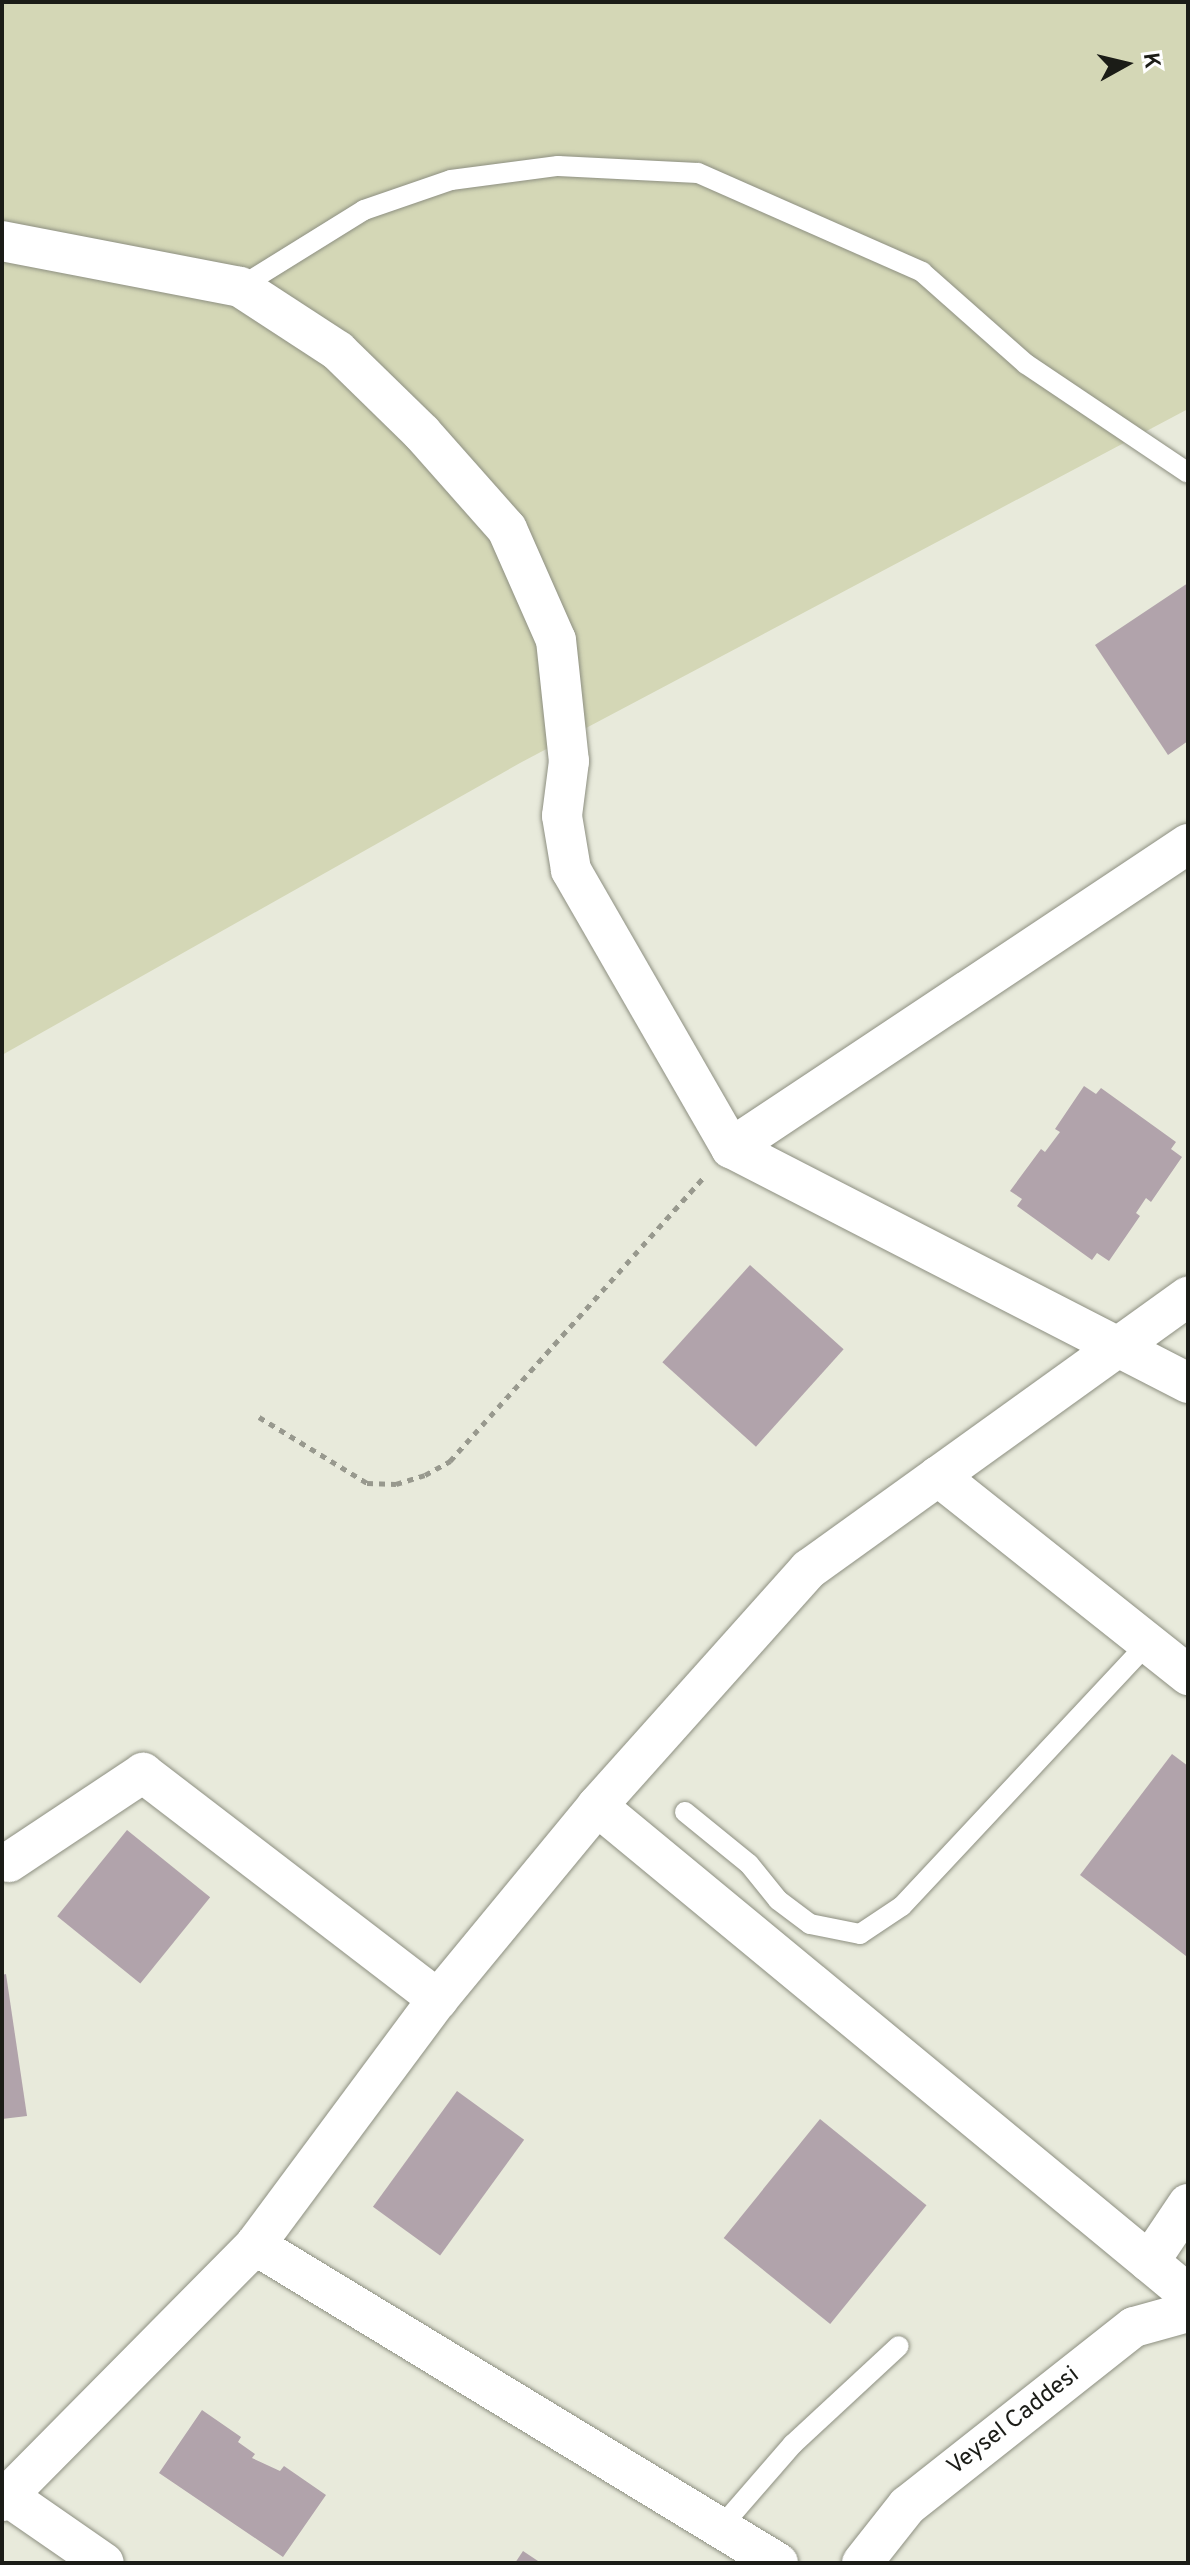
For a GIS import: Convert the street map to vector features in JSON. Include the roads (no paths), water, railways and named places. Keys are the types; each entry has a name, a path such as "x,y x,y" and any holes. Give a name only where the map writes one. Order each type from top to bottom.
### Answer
{"street":[{"path":"2,241 240,287 338,351 422,433 507,529 556,640 569,761 562,816 571,870 731,1148 1188,1383"},
{"path":"731,1148 1188,844"},
{"path":"104,2563 6,2499 255,2245 438,1999 597,1806 809,1569 1188,1297"},
{"path":"938,1476 1188,1675"},
{"path":"9,1862 143,1773 438,1999"},
{"path":"597,1806 1188,2294"},
{"path":"1149,2262 1188,2204"},
{"path":"255,2245 778,2563"},
{"name":"Veysel Caddesi","path":"862,2563 907,2506 1134,2327 1188,2312"}],"lane":[{"path":"240,287 364,210 451,180 558,166 698,173 922,272 1026,364 1188,473"},
{"path":"685,1812 749,1864 778,1900 810,1924 860,1934 902,1906 1148,1643"},
{"path":"720,2528 793,2444 899,2346"}]}
